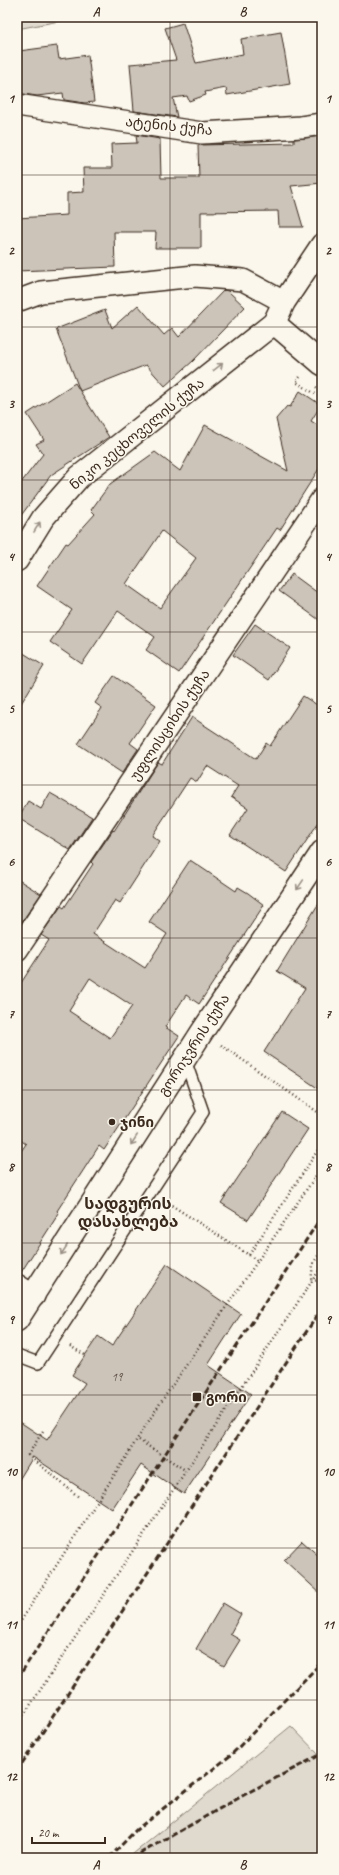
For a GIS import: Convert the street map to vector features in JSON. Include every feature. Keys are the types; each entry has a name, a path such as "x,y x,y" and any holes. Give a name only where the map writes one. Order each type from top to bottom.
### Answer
{"main road":[{"name":"ნიკო კეცხოველის ქუჩა","path":"17,560 43,518 80,477 274,323 284,302 322,245"},
{"path":"274,323 318,362"},
{"name":"გორიჯვრის ქუჩა","path":"17,1320 25,1291 185,1060 202,1032 322,852"}],"street":[{"name":"ატენის ქუჩა","path":"17,105 202,133 302,127 322,124"},
{"path":"17,301 41,292 195,276 244,280 284,302"},
{"name":"უფლისციხის ქუჩა","path":"17,950 322,499"}],"lane":[{"path":"17,1355 38,1363 203,1112 185,1060"}],"path":[{"path":"302,378 299,376 296,382 322,398"},
{"path":"202,1032 322,1115"},
{"path":"249,1255 322,1144"},
{"path":"17,1626 139,1440 159,1406 322,1167"},
{"path":"151,1192 258,1261"},
{"path":"311,1282 313,1264 322,1249"},
{"path":"17,1725 185,1470 322,1266"},
{"path":"311,1282 322,1279"},
{"path":"43,1431 28,1455 80,1498"},
{"path":"139,1440 185,1470"}],"shaded area":[{"path":"17,17 64,17 65,20 17,29"},
{"path":"291,1726 322,1758 322,1858 128,1858"}],"building":[{"path":"183,23 196,63 243,54 241,39 281,32 290,84 227,95 226,88 205,92 206,95 189,101 187,96 173,98 177,117 134,111 130,64 176,60 165,28"},
{"path":"57,46 59,59 88,55 94,102 85,103 64,100 63,93 37,96 17,93 17,70 21,70 19,51"},
{"path":"136,135 160,139 161,178 199,178 198,145 294,143 294,139 322,136 322,183 291,186 303,227 279,227 278,211 201,212 201,248 155,248 156,232 114,232 115,267 17,271 17,218 67,215 67,193 84,192 83,168 112,168 111,144 137,143"},
{"path":"224,290 228,291 245,307 193,361 165,386 146,365 80,391 56,329 105,310 112,328 138,305 164,335 172,328 179,337"},
{"path":"75,383 109,437 51,475 17,521 17,488 43,454 36,444 44,440 27,414"},
{"path":"300,391 321,405 311,421 322,428 322,464 280,530 277,528 179,673 146,650 155,637 118,611 82,664 50,642 72,610 37,586 66,543 68,544 95,514 91,510 110,484 155,452 180,471 205,425 288,471 276,419 287,406 290,407","holes":["162,531 196,558 160,608 126,584"]},
{"path":"292,574 322,596 322,622 279,591"},
{"path":"255,624 290,648 269,680 233,655"},
{"path":"17,649 44,666 17,710"},
{"path":"114,676 156,705 130,743 138,749 122,773 78,744 102,708 95,703"},
{"path":"303,696 322,708 322,817 286,872 230,835 248,808 231,797 238,786 207,766 197,782 190,778 152,836 160,841 120,903 115,900 93,934 145,968 167,934 149,922 190,860 236,891 238,887 264,905 199,1004 186,995 165,1027 179,1036 104,1150 99,1146 57,1211 59,1213 20,1274 17,1273 17,1157 26,1144 17,1138 17,989 49,940 41,935 61,906 64,908 93,864 91,862 113,830 114,831 158,762 162,764 192,717 256,759 266,743 270,746","holes":["90,978 132,1006 110,1038 69,1011"]},
{"path":"50,793 92,817 70,850 18,818 28,801 41,809"},
{"path":"17,879 41,894 21,923 17,921"},
{"path":"322,898 322,1091 264,1052 305,988 277,971"},
{"path":"282,1112 308,1129 248,1220 221,1203"},
{"path":"167,1264 241,1314 208,1365 251,1394 184,1494 141,1465 112,1509 33,1457 17,1483 17,1420 47,1440 85,1383 72,1375 98,1336 112,1346"},
{"path":"302,1541 322,1559 322,1595 284,1560"},
{"path":"223,1603 241,1614 230,1634 240,1640 224,1666 196,1649"}],"railway":[{"path":"17,1679 322,1216"},
{"path":"17,1771 322,1308"},
{"path":"109,1858 136,1830 231,1755 322,1662"},
{"path":"132,1858 251,1791 322,1754"}],"place":[{"name":"ჯინი","path":"112,1122"},
{"name":"გორი","path":"197,1397"}],"district":[{"name":"სადგურის დასახლება","path":"128,1213"}]}
